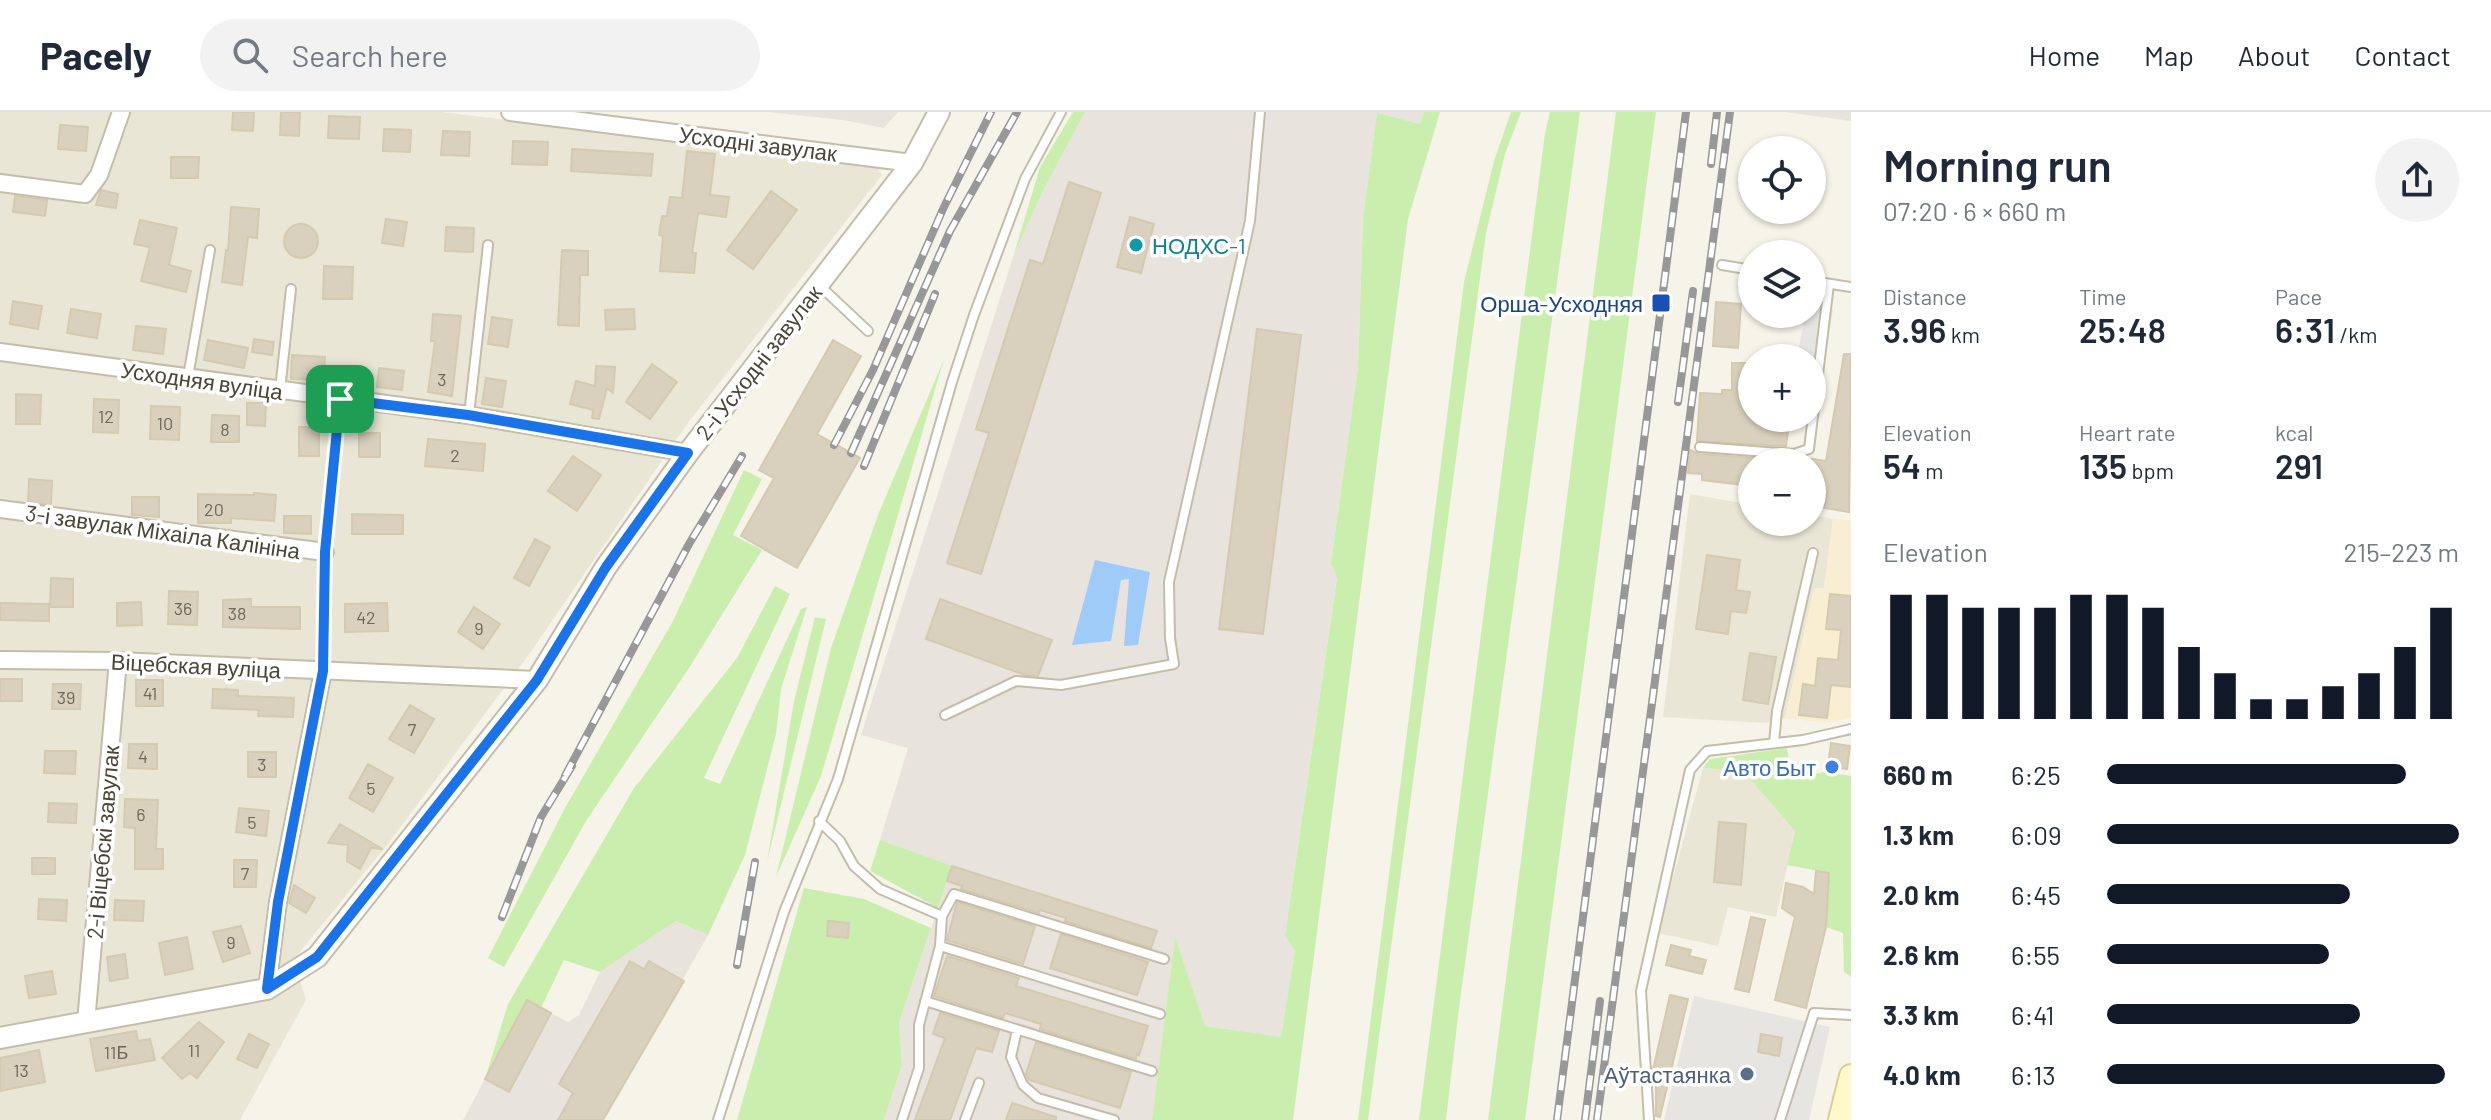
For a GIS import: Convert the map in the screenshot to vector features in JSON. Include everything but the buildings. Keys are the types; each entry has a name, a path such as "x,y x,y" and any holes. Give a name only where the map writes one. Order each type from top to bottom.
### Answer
{"main road":[{"path":"1844,1119 1851,1076"}],"street":[{"path":"0,183 85,194 99,175 121,112"},
{"name":"Усходні завулак","path":"510,112 912,163"},
{"name":"2-і Усходні завулак","path":"267,989 317,957 537,680 606,567 688,453 912,163 939,112"},
{"name":"Усходняя вуліца","path":"0,352 468,415 688,453"},
{"name":"3-і завулак Міхаіла Калініна","path":"0,509 325,552"},
{"name":"Віцебская вуліца","path":"0,660 118,661 537,680"},
{"name":"2-і Віцебскі завулак","path":"86,1022 118,661"},
{"path":"0,1038 267,989 278,902 323,671"}],"lane":[{"path":"718,1120 784,912 838,779 974,315 1025,179 1061,112"},
{"path":"945,715 1016,681 1061,685 1174,664 1170,638 1169,582 1250,221 1260,112"},
{"path":"468,415 488,245"},
{"path":"188,378 210,250"},
{"path":"1722,265 1738,268"},
{"path":"1826,283 1851,287"},
{"path":"1700,447 1794,454 1809,449 1829,284"},
{"path":"819,285 868,331"},
{"path":"279,391 291,289"},
{"path":"323,671 325,552 340,399"},
{"path":"1774,743 1777,711 1813,553"},
{"path":"1649,1120 1641,991 1690,770 1707,751 1803,740 1851,729"},
{"path":"819,821 840,841 854,866 880,889 942,916"},
{"path":"902,1120 919,1068 919,1025 940,946 942,916 954,894 1164,959"},
{"path":"940,946 1160,1014"},
{"path":"925,1001 1152,1071"},
{"path":"1780,1120 1814,1013 1851,1015"},
{"path":"1017,1030 1011,1057 1023,1085 1038,1098 1114,1120"},
{"path":"965,1120 979,1083"}],"shaded area":[{"path":"0,112 441,112 875,164 882,175 687,424 530,653 388,844 294,959 306,1000 240,1120 0,1120"},
{"path":"768,112 898,112 884,128"},
{"path":"1085,112 1424,112 1420,124 1377,114 1363,218 1358,367 1331,562 1337,577 1285,934 1295,951 1281,1038 1205,1026 1175,939 1152,1120 884,1120 902,1065 899,1023 952,867 880,840 908,748 861,735 1014,254"},
{"path":"1785,112 1851,112 1851,121"},
{"path":"1826,308 1833,309 1826,351 1826,344 1800,344 1802,328 1826,328"},
{"path":"1690,494 1738,503 1738,536 1826,536 1826,518 1833,519 1824,588 1814,589 1785,718 1765,723 1663,717"},
{"path":"1833,519 1851,520 1851,718 1828,723 1785,718 1814,589 1824,588"},
{"path":"1703,768 1743,771 1795,831 1776,917 1728,907 1718,946 1658,933"},
{"path":"676,921 708,935 603,1120 463,1120 527,1000 568,1022 579,1015 600,972"},
{"name":"Аўтастаянка","path":"1694,996 1830,1027 1809,1120 1664,1120"}],"green space":[{"path":"1073,112 1085,112 1014,254 1040,167"},
{"path":"1424,112 1440,112 1408,219 1293,1120 1152,1120 1175,937 1205,1026 1281,1037 1295,951 1285,935 1337,578 1331,563 1358,367 1363,218 1377,113 1420,124"},
{"path":"1511,112 1521,112 1505,154 1486,233 1368,1120 1358,1120 1464,282 1494,161"},
{"path":"1550,112 1580,112 1446,1120 1419,1120 1545,133"},
{"path":"1616,112 1656,112 1525,1120 1488,1120"},
{"path":"944,359 821,776 776,877 831,648 878,515"},
{"path":"744,470 762,479 733,535 762,550 689,668 586,821 504,967 488,958 565,808 673,621"},
{"path":"775,586 790,594 704,778 720,784 801,609 807,607 781,689 776,734 745,855 708,935 676,921 600,972 564,960 541,1008 526,1001 485,1079 508,1004 634,788 737,658"},
{"path":"815,617 826,619 767,862 794,701"},
{"path":"1787,748 1792,779 1824,772 1851,776 1851,977 1844,972 1843,933 1826,927 1829,873 1787,865 1795,831 1743,771 1703,768 1710,759"},
{"path":"880,840 952,866 938,908 870,871"},
{"path":"804,888 864,899 931,928 899,1023 902,1065 884,1120 737,1120"}],"water":[{"path":"1095,560 1150,572 1138,645 1124,646 1129,579 1121,580 1111,641 1072,645"}],"railway":[{"path":"834,445 873,370 943,209 991,112"},
{"path":"851,453 950,231 1017,112"},
{"path":"1557,1120 1686,112"},
{"path":"1711,164 1717,112"},
{"path":"1597,1120 1730,112"},
{"path":"1678,402 1693,291"},
{"path":"864,466 935,294"},
{"path":"565,776 689,544 742,456"},
{"path":"502,917 541,817 572,766"},
{"path":"737,965 755,862"},
{"path":"1585,1120 1600,1001"}],"place":[{"name":"НОДХС-1","path":"1136,245"},
{"name":"Орша-Усходняя","path":"1661,303"},
{"name":"Авто Быт","path":"1832,767"},
{"name":"Аўтастаянка","path":"1747,1074"}],"route":[{"path":"340,399 468,415 688,453 606,567 537,680 317,957 267,989 278,902 323,671 325,552 340,399"}]}
